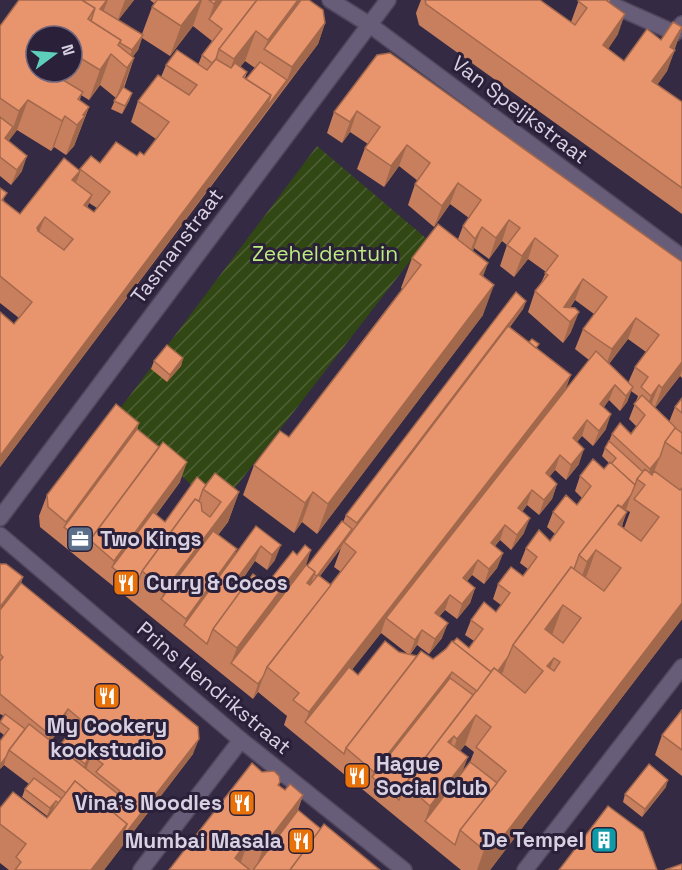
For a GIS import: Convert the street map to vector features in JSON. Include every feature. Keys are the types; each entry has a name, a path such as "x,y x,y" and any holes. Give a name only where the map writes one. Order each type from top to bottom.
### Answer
{"street":[{"name":"Van Speijkstraat","path":"330,0 370,25 682,256"},
{"name":"Tasmanstraat","path":"0,518 388,0"},
{"path":"601,0 675,33 682,24"},
{"name":"Prins Hendrikstraat","path":"0,535 241,740 404,870"},
{"path":"525,870 682,667"},
{"path":"141,870 241,740"}],"green space":[{"name":"Zeeheldentuin","path":"317,146 427,239 218,510 116,414"}],"building":[{"path":"19,0 82,0 95,8 88,19 121,40 118,45 134,58 127,68 111,54 100,70 84,60 84,24 24,24 24,84 70,84 83,92 78,99 89,107 77,125 65,116 62,121 28,100 19,111 0,98 0,26"},
{"path":"82,0 107,0 100,9 143,35 132,50 120,43 121,40 91,21 95,8"},
{"path":"157,0 201,0 181,26 152,7"},
{"path":"222,0 257,0 219,49 212,63 202,55 222,29 209,19"},
{"path":"257,0 298,0 268,40 256,31 234,59 219,49"},
{"path":"301,0 309,0 323,10 325,23 292,67 264,49"},
{"path":"425,0 540,0 575,25 587,8 579,0 608,0 625,14 603,45 624,61 647,29 661,40 673,22 682,27 670,47 675,50 652,81 682,102 682,188 426,4"},
{"path":"177,50 207,70 216,59 231,68 235,63 247,72 243,77 271,95 0,456 0,312 14,324 32,302 0,276 0,188 7,193 2,200 20,214 64,158 80,171 72,180 92,195 84,205 94,212 110,192 80,169 91,156 100,163 116,142 137,156 140,152 144,155 169,122 138,101 158,75 189,95 197,85 166,65","holes":["45,217 73,239 64,250 37,228"]},
{"path":"390,53 682,262 682,362 662,388 659,385 651,396 641,387 648,377 635,367 659,335 636,318 612,349 583,329 607,297 583,279 564,307 575,308 579,312 570,322 535,291 548,275 545,273 558,256 535,238 522,256 507,245 520,228 509,220 496,238 482,227 475,239 463,226 481,200 458,183 442,206 415,184 430,163 407,145 391,166 365,148 380,127 357,111 350,122 334,112 377,55"},
{"path":"260,62 287,80 266,108 271,95 246,79"},
{"path":"123,87 132,93 125,106 114,101"},
{"path":"0,117 13,127 5,138 27,156 17,170 0,157"},
{"path":"438,224 488,263 480,274 494,285 328,504 313,492 305,503 254,465 280,431 289,437 421,265 412,258"},
{"path":"516,292 526,301 357,523 346,515"},
{"path":"508,326 571,375 309,712 293,700 299,693 267,667 356,552 344,542"},
{"path":"532,339 539,344 536,348 529,342"},
{"path":"167,345 183,358 170,375 154,361"},
{"path":"596,351 633,387 626,396 615,385 600,404 611,414 599,431 587,420 573,438 584,449 571,465 560,455 546,473 557,484 544,500 532,490 518,508 530,518 517,535 505,525 491,543 503,553 489,569 478,560 463,578 475,588 462,604 450,595 435,613 448,623 435,639 422,630 415,640 386,618"},
{"path":"642,395 676,428 665,442 660,457 650,469 612,434 620,423 631,434 645,415 634,404"},
{"path":"682,398 682,413 675,407"},
{"path":"116,404 139,423 66,522 48,507 47,495"},
{"path":"675,428 682,433 682,454 665,442"},
{"path":"137,429 159,447 90,540 88,546 64,527"},
{"path":"609,441 643,472 635,485 611,464 616,458 605,448"},
{"path":"163,442 187,462 114,561 90,540"},
{"path":"593,459 604,469 610,462 635,485 631,495 622,507 618,505 579,555 574,569 571,567 513,645 498,671 494,668 491,672 453,642 457,638 469,648 483,629 471,620 484,602 496,612 510,593 498,584 511,567 523,576 537,557 526,548 539,530 550,541 564,522 553,512 566,495 577,505 591,486 580,476"},
{"path":"645,469 652,475 654,471 680,490 682,488 682,603 493,850 484,850 460,830 506,771 476,747 491,727 476,715 457,739 454,736 448,742 468,757 430,806 405,784 494,668 525,693 543,671 513,645 571,567 604,591 621,568 596,550 587,562 579,555 618,505 627,512 618,524 641,541 659,517 634,499 645,485 637,479","holes":["563,605 581,618 563,643 545,629","554,658 560,662 554,671 547,666"]},
{"path":"215,473 239,492 165,590 142,571 195,499 201,503 202,511 210,517 221,502 203,489"},
{"path":"197,477 206,485 199,501 195,499 142,571 136,586 112,567 153,512 165,522"},
{"path":"342,521 352,529 317,576 307,566"},
{"path":"256,526 281,545 272,555 261,546 236,580 244,587 213,629 207,644 184,625"},
{"path":"213,531 237,549 186,619 161,599"},
{"path":"305,545 311,550 237,648 213,629 253,574 266,585 293,551 297,555"},
{"path":"0,564 6,564 23,577 0,607"},
{"path":"306,565 315,572 307,583 310,585 318,575 331,585 267,667 258,684 231,663"},
{"path":"21,583 198,727 199,739 121,839 127,824 75,781 66,793 9,750 29,724 118,794 120,791 96,772 103,764 91,755 85,764 61,744 80,719 68,709 50,735 0,694 0,661 3,657 0,654 0,610"},
{"path":"385,641 399,652 417,656 346,748 344,754 305,722 349,667 358,675"},
{"path":"452,641 491,672 477,691 452,672 374,772 346,748 421,651 433,659"},
{"path":"450,678 473,695 405,784 399,800 372,777"},
{"path":"682,710 682,750 662,735"},
{"path":"5,714 25,729 0,765 0,741 9,729 0,722"},
{"path":"470,762 497,783 460,830 455,845 425,821"},
{"path":"252,763 262,772 274,771 279,776 278,785 285,790 290,784 303,795 264,846 250,837 235,858 250,870 169,870"},
{"path":"649,764 668,780 645,809 625,794"},
{"path":"34,778 62,799 59,803 56,801 50,808 25,789"},
{"path":"75,781 127,824 91,870 15,870 21,862 16,857 26,844 0,824 0,808 13,792 47,818"},
{"path":"608,806 643,832 657,870 559,870"},
{"path":"298,810 321,829 290,870 253,870"},
{"path":"324,824 380,870 290,870"},
{"path":"682,864 682,870 665,870"}],"place":[{"name":"Two Kings","path":"80,539"},
{"name":"Curry & Cocos","path":"126,583"},
{"name":"My Cookery kookstudio","path":"107,696"},
{"name":"Hague Social Club","path":"357,776"},
{"name":"Vina’s Noodles","path":"242,803"},
{"name":"De Tempel","path":"604,840"},
{"name":"Mumbai Masala","path":"301,841"}]}
